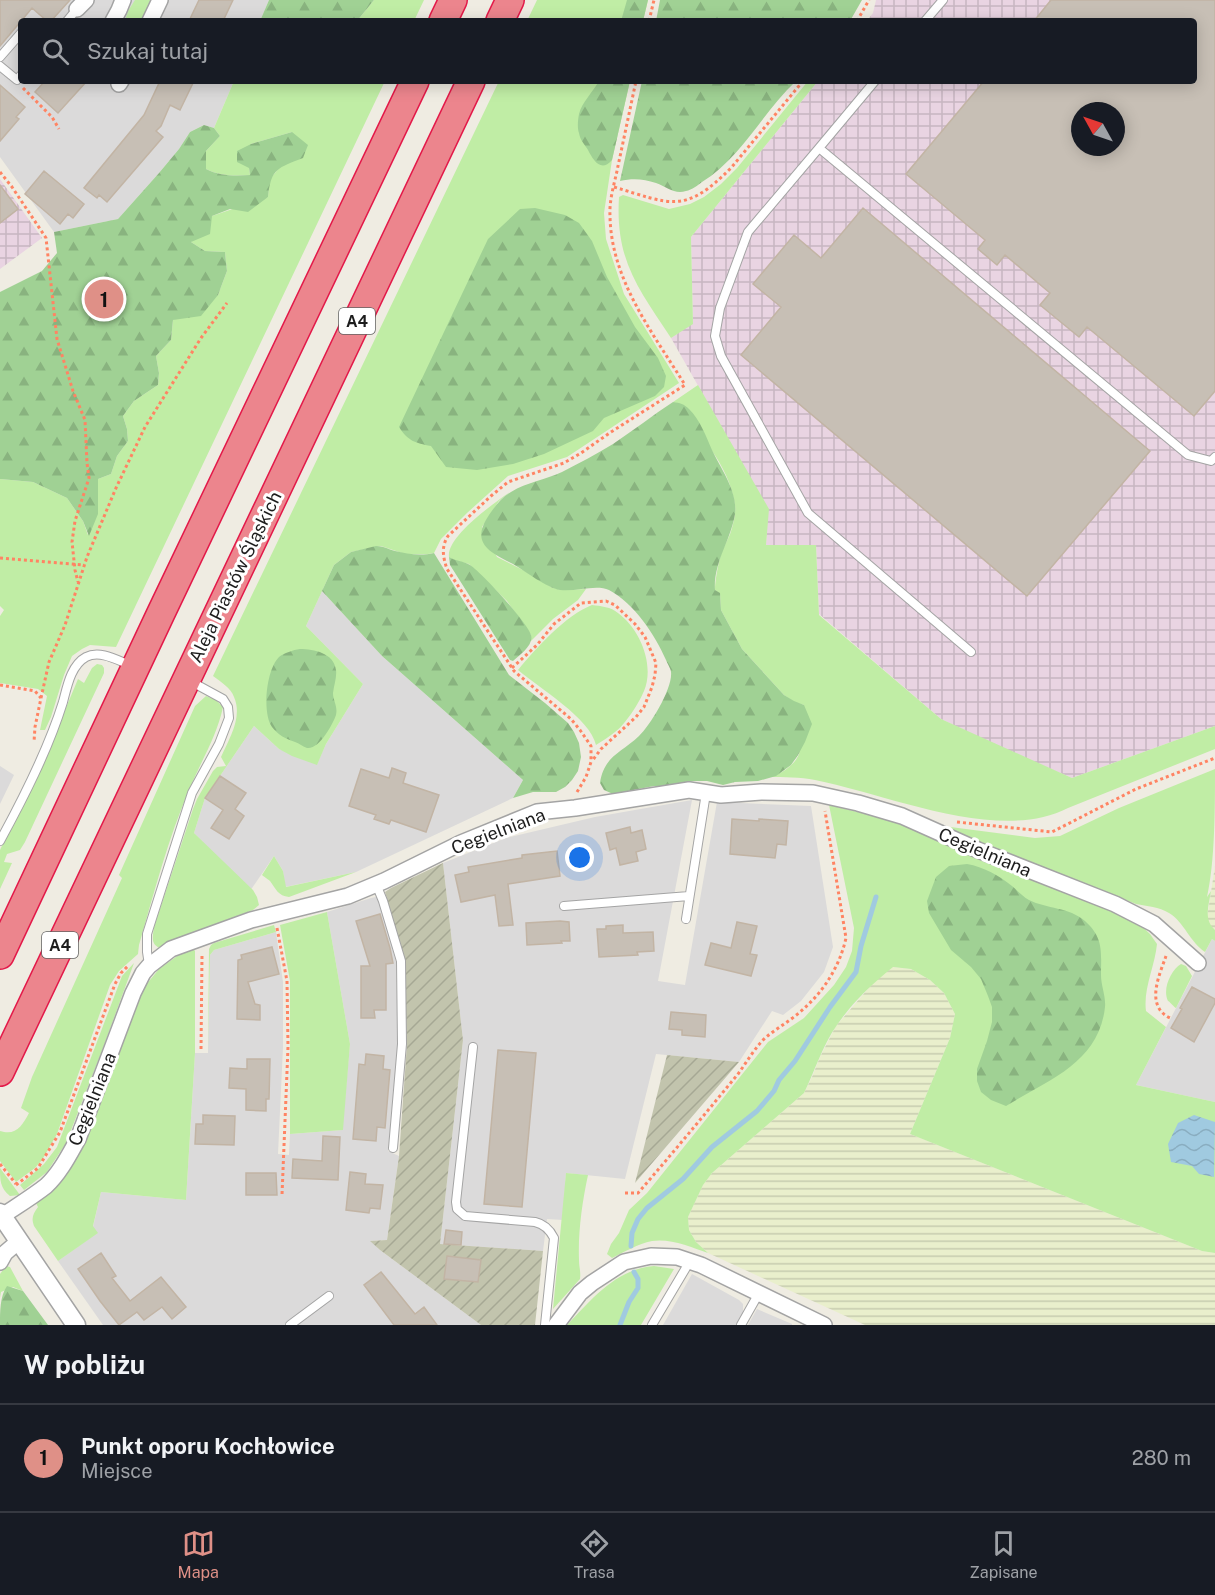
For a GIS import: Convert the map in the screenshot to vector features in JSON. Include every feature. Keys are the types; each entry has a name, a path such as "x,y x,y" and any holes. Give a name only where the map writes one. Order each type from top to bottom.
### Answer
{"highway":[{"path":"444,18 453,0"},
{"path":"501,18 510,0"},
{"path":"0,955 414,84"},
{"name":"Aleja Piastów Śląskich","path":"0,1072 470,84"}],"street":[{"path":"115,18 123,0"},
{"path":"151,18 160,0"},
{"name":"Cegielniana","path":"1,1214 46,1185 58,1172 78,1139 148,959 251,920 348,896 461,843 537,812 689,789 721,795 761,792 823,795 902,816 978,850 1115,904 1154,924 1198,963"},
{"path":"1,1214 76,1325"},
{"path":"0,1262 5,1253 19,1241"},
{"path":"556,1325 580,1293 592,1282 624,1262 651,1256 677,1257 690,1261 824,1325"}],"lane":[{"path":"928,18 943,0"},
{"path":"70,18 82,4"},
{"path":"0,57 18,36"},
{"path":"0,66 18,77"},
{"path":"872,84 748,231 720,308 715,336 721,356 808,513 971,652"},
{"path":"819,148 1188,455 1211,461 1215,458"},
{"path":"0,841 57,721 70,677 79,663 87,657 110,656 136,668"},
{"path":"148,959 147,934 192,793 219,744 229,718 228,707 223,699 186,679"},
{"path":"686,919 706,793"},
{"path":"376,884 401,961 402,1044 393,1148"},
{"path":"564,906 689,896"},
{"path":"473,1047 457,1209 465,1216 535,1222 552,1233 554,1238 545,1325"},
{"path":"652,1325 690,1261"},
{"path":"741,1325 759,1293"},
{"path":"290,1325 329,1296"}],"path":[{"path":"651,18 654,0"},
{"path":"859,18 869,0"},
{"path":"24,84 52,117 59,129"},
{"path":"566,808 586,777 591,762 591,746 571,719 512,668 447,569 444,543 508,482 555,466 581,453 685,385 626,287 614,250 611,232 610,213 614,187 635,84"},
{"path":"614,187 664,202 679,203 694,198 708,189 731,168 801,84"},
{"path":"0,172 46,238 57,339 73,391 85,420 89,478 75,521 72,542 78,584"},
{"path":"36,768 35,727 49,662 65,625 84,565 116,488 146,427 201,338 227,303"},
{"path":"0,558 84,565"},
{"path":"512,668 537,645 554,624 581,603 606,601 615,605 635,624 645,637 656,663 656,675 644,706 636,717 601,749 591,762"},
{"path":"0,685 36,691 41,698"},
{"path":"948,821 1052,832 1136,789 1215,759"},
{"path":"625,1193 638,1193 740,1071 761,1042 812,1000 835,970 843,953 846,938 823,795"},
{"path":"275,914 287,981 288,1047 282,1195"},
{"path":"1168,936 1167,954 1156,986 1155,997 1160,1010 1170,1018"},
{"path":"201,1049 202,937"},
{"path":"16,1185 38,1168 60,1132 121,973 129,964 148,959"},
{"path":"0,1164 27,1199"}],"shaded area":[{"path":"0,0 269,0 261,18 18,18 18,84 233,84 214,128 204,125 190,132 179,149 118,219 54,232 0,157"},
{"path":"876,0 1215,0 1215,726 1072,778 941,719 819,614 816,545 766,545 768,509 671,338 693,323 691,237 816,84 1197,84 1197,18 869,18"},
{"path":"0,179 42,238 0,269"},
{"path":"322,591 382,656 523,780 513,798 356,872 285,887 283,871 274,856 250,891 194,833 205,798 254,726 279,749 317,764 326,744 363,684 306,626"},
{"path":"0,766 14,775 0,804"},
{"path":"692,800 658,981 685,985 717,802 811,806 833,947 824,972 801,1001 783,1015 772,1011 739,1062 656,1054 625,1179 566,1173 563,1220 547,1219 543,1251 440,1244 463,1040 443,863 506,838 595,817"},
{"path":"443,863 463,1040 440,1244 543,1251 535,1325 481,1325 370,1241 387,1240 399,1156 407,1044 404,959 385,892"},
{"path":"1215,866 1215,930 1207,918"},
{"path":"376,897 379,900 396,962 398,1043 388,1151 399,1156 387,1240 371,1241 481,1325 103,1325 58,1261 97,1233 93,1227 101,1192 186,1200 195,1053 208,1053 210,955 214,950 276,932 283,982 283,1047 278,1154 289,1155 290,1134 342,1130 350,1044 327,912"},
{"path":"1212,939 1215,941 1215,1102 1136,1085"},
{"path":"892,967 911,969 930,980 944,993 955,1014 950,1038 910,1134 1202,1251 1215,1253 1215,1325 865,1325 708,1253 696,1242 689,1230 688,1217 703,1185 712,1173 804,1093 836,1026 874,982"},
{"path":"667,1055 739,1062 635,1183"},
{"path":"692,1274 743,1304 743,1313 736,1325 663,1325"},
{"path":"757,1309 792,1324 792,1325 748,1325"}],"green space":[{"path":"135,0 153,0 144,18 126,18"},
{"path":"269,0 374,0 359,18 261,18"},
{"path":"374,0 424,0 415,18 359,18"},
{"path":"537,0 648,0 644,18 528,18"},
{"path":"627,0 648,0 644,18 622,18"},
{"path":"660,0 862,0 852,18 657,18"},
{"path":"233,84 384,84 116,647 90,645 72,656 51,717 45,730 40,730 47,696 38,689 0,683 0,616 4,610 0,606 0,479 33,482 67,498 83,521 88,535 98,479 111,474 117,456 128,441 123,416 134,401 158,385 159,373 156,356 171,340 173,320 218,295 227,271 225,252 205,251 191,242 212,216 268,197 269,180 280,167 292,132 251,144 250,175 227,175 206,169 206,151 220,136 214,128"},
{"path":"498,84 629,84 612,160 604,213 606,239 624,294 679,383 567,457 508,476 441,539 434,553 405,554 381,546 351,552 334,565 306,626 363,684 326,744 317,765 279,749 254,726 205,798 194,833 253,890 259,905 253,910 179,938 166,947 160,948 153,942 154,927 193,809 213,771 217,767 226,766 221,757 236,720 237,712 233,694 213,676"},
{"path":"597,84 629,84 612,160 608,164 598,164 581,140 578,118 585,101"},
{"path":"641,84 793,84 729,160 695,187 678,192 647,181 634,179 620,181"},
{"path":"806,84 816,84 691,237 693,324 671,338 639,289 625,257 619,219 619,197 623,195 669,209 690,204 721,184 737,168"},
{"path":"204,125 214,128 220,136 206,151 206,169 222,174 250,175 249,168 237,162 237,151 251,144 292,132 308,145 303,158 277,170 271,180 268,197 248,212 230,209 212,216 210,234 191,242 205,251 225,252 227,271 218,295 201,316 173,320 171,340 156,356 159,373 158,385 134,401 123,416 128,441 117,456 111,474 98,479 98,514 89,536 83,521 67,498 33,482 0,479 0,292 42,271 57,253 54,232 118,219 179,149 190,132"},
{"path":"535,208 565,215 579,223 592,241 607,277 635,327 658,358 666,376 664,387 655,396 604,418 593,431 544,454 513,464 477,470 446,467 431,446 412,441 399,427 488,239 520,209"},
{"path":"698,385 769,509 766,545 816,545 819,615 941,719 1072,778 1215,726 1215,749 1040,818 1009,821 977,819 943,813 815,780 769,777 787,769 799,754 804,705 784,695 742,649 721,610 720,594 715,590 715,586 720,558 735,516 732,490 711,449 673,402"},
{"path":"673,402 685,406 696,418 734,497 733,524 719,561 715,580 715,590 720,593 721,610 742,649 784,695 804,705 812,724 798,755 791,765 776,776 758,781 723,785 694,781 613,794 604,790 600,783 605,767 614,756 644,731 660,706 671,679 671,671 661,650 643,620 627,603 609,590 592,588 560,590 549,586 490,551 482,540 481,533 489,515 508,494 562,472 594,455"},
{"path":"510,492 499,501 482,527 497,557 551,587 561,590 586,589 578,600 553,619 531,641 531,635 507,601 469,564 449,557 455,540 472,521"},
{"path":"376,546 409,554 434,553 509,675 568,723 579,743 581,757 578,771 565,787 556,792 533,792 513,798 523,780 382,656 322,591 334,565 351,552"},
{"path":"449,557 468,564 476,570 504,599 528,629 531,635 530,642 513,661 510,660 450,565"},
{"path":"592,605 612,609 633,628 643,648 648,670 644,691 631,713 619,729 596,745 592,735 574,714 518,670 542,642 562,624"},
{"path":"300,649 317,651 327,656 332,660 336,673 333,693 336,715 321,741 312,748 285,738 277,732 269,721 267,712 268,681 275,663 283,654"},
{"path":"97,664 102,665 104,673 25,842 20,850 7,854 4,862 12,863 0,889 0,850 78,679 84,683 92,668"},
{"path":"206,696 216,700 223,707 213,738 175,826 138,954 119,971 110,985 57,1134 42,1160 16,1182 0,1161 0,1131 10,1132 18,1129 29,1113 21,1108 32,1077 122,878 119,875 195,706"},
{"path":"1215,769 1213,851 1207,897 1211,891 1208,917 1215,930 1215,941 1212,939 1205,952 1195,943 1179,921 1165,911 1136,904 935,825 1035,838 1060,836 1119,808"},
{"path":"829,805 906,826 1134,919 1150,934 1157,944 1146,994 1146,1011 1166,1027 1136,1085 1215,1102 1215,1253 1202,1251 910,1134 950,1038 955,1014 944,993 930,980 911,969 893,967 863,994 837,1025 804,1093 712,1173 703,1185 688,1217 689,1230 696,1242 708,1253 659,1240 631,1248 612,1258 607,1254 629,1210 647,1193 768,1042 804,1018 834,985 846,967 852,951 854,928"},
{"path":"274,856 283,871 286,887 356,872 289,897 280,894 262,875"},
{"path":"967,864 996,875 1029,900 1079,916 1096,933 1101,952 1101,979 1105,1007 1101,1026 1093,1042 1069,1068 1006,1106 991,1100 981,1092 977,1081 977,1069 992,1022 992,1007 988,996 981,979 951,950 929,913 927,901 936,877 949,866"},
{"path":"327,912 350,1044 343,1130 290,1134 290,981 280,925"},
{"path":"274,925 276,932 214,950 210,955 208,1053 209,949 211,945"},
{"path":"192,947 195,951 195,1053 186,1200 101,1192 93,1226 98,1233 58,1261 34,1226 33,1216 38,1207 36,1203 65,1176 88,1136 126,1030 145,986 159,969"},
{"path":"134,963 66,1143 47,1172 24,1190 20,1185 44,1164 57,1147 122,976"},
{"path":"1181,964 1186,966 1192,976 1176,1008 1168,1001 1166,991 1171,975"},
{"path":"0,1168 20,1195 10,1196 4,1190"},
{"path":"566,1173 588,1175 580,1228 580,1279 553,1309"},
{"path":"6,1266 10,1267 23,1291 13,1287 1,1292 0,1298 0,1274"},
{"path":"654,1266 674,1269 641,1325 567,1325 595,1296 616,1279 640,1268"},
{"path":"7,1286 23,1291 48,1325 0,1325 0,1309"}],"water":[{"path":"1194,1115 1215,1122 1214,1177 1199,1174 1192,1166 1171,1162 1168,1144 1178,1123"}],"building":[{"path":"0,0 70,0 54,18 44,18 32,8 24,18 18,18 18,25 0,46"},
{"path":"199,0 233,0 224,18 190,18"},
{"path":"1051,0 1215,0 1215,391 1194,416 1087,327 1079,337 1040,305 1050,293 1005,255 997,265 978,249 985,240 906,174 981,84 1197,84 1197,18 1036,18"},
{"path":"42,84 84,84 58,113 35,92"},
{"path":"159,84 193,84 180,110 170,105 161,126 156,131 163,137 107,202 99,195 97,198 84,188 144,115"},
{"path":"0,85 25,107 16,117 19,119 0,141"},
{"path":"44,171 84,204 73,218 68,214 60,224 25,194"},
{"path":"0,185 18,209 0,223"},
{"path":"863,208 1150,451 1027,596 741,355 781,307 753,284 794,235 821,258"},
{"path":"392,768 406,773 403,783 439,795 426,832 391,820 389,824 374,819 376,815 349,806 361,769 389,778"},
{"path":"220,776 246,793 235,809 244,816 229,839 211,828 223,810 205,798"},
{"path":"732,819 788,821 786,845 777,844 775,858 730,854"},
{"path":"630,827 631,833 642,830 646,849 636,852 638,861 620,865 616,848 610,850 606,833"},
{"path":"557,851 560,876 508,884 513,925 499,926 495,895 461,902 455,875 469,872 468,867 522,858 522,855"},
{"path":"380,914 393,963 386,964 386,1010 374,1010 375,1018 361,1018 361,966 370,966 356,921"},
{"path":"569,922 570,941 527,945 526,923"},
{"path":"737,922 757,926 750,954 757,955 751,976 705,965 711,943 731,948"},
{"path":"623,925 623,933 653,932 654,951 637,952 638,955 599,957 597,929"},
{"path":"272,947 279,974 248,982 255,1004 260,1005 260,1020 237,1019 238,960 242,959 241,955"},
{"path":"1192,987 1215,999 1194,1042 1171,1028"},
{"path":"671,1012 706,1015 705,1037 682,1035 682,1030 669,1029"},
{"path":"498,1050 536,1053 522,1207 484,1204"},
{"path":"366,1054 384,1056 383,1069 390,1070 385,1128 377,1127 376,1141 353,1139 359,1064 365,1065"},
{"path":"247,1059 270,1059 269,1099 266,1099 266,1111 246,1110 246,1089 229,1088 230,1068 247,1069"},
{"path":"203,1115 235,1116 234,1145 195,1144 196,1124 203,1124"},
{"path":"323,1136 340,1137 338,1180 292,1178 293,1159 322,1161"},
{"path":"350,1172 366,1174 365,1184 383,1185 380,1209 370,1208 369,1213 346,1210"},
{"path":"246,1173 276,1173 277,1195 246,1195"},
{"path":"446,1230 462,1232 461,1245 444,1244"},
{"path":"101,1253 116,1276 112,1278 130,1301 161,1277 186,1307 172,1319 162,1307 144,1320 137,1312 119,1325 78,1269"},
{"path":"447,1256 481,1260 478,1282 444,1279"},
{"path":"381,1272 415,1314 424,1307 437,1325 394,1325 364,1285"}],"waterway":[{"path":"631,1246 632,1233 638,1219 647,1208 683,1179 712,1147 757,1111 774,1091 779,1080 795,1061 856,972 861,946 876,897"},
{"path":"620,1325 629,1302 638,1288 638,1279 634,1272"}],"place":[{"name":"Punkt oporu Kochłowice","path":"104,299"}]}
